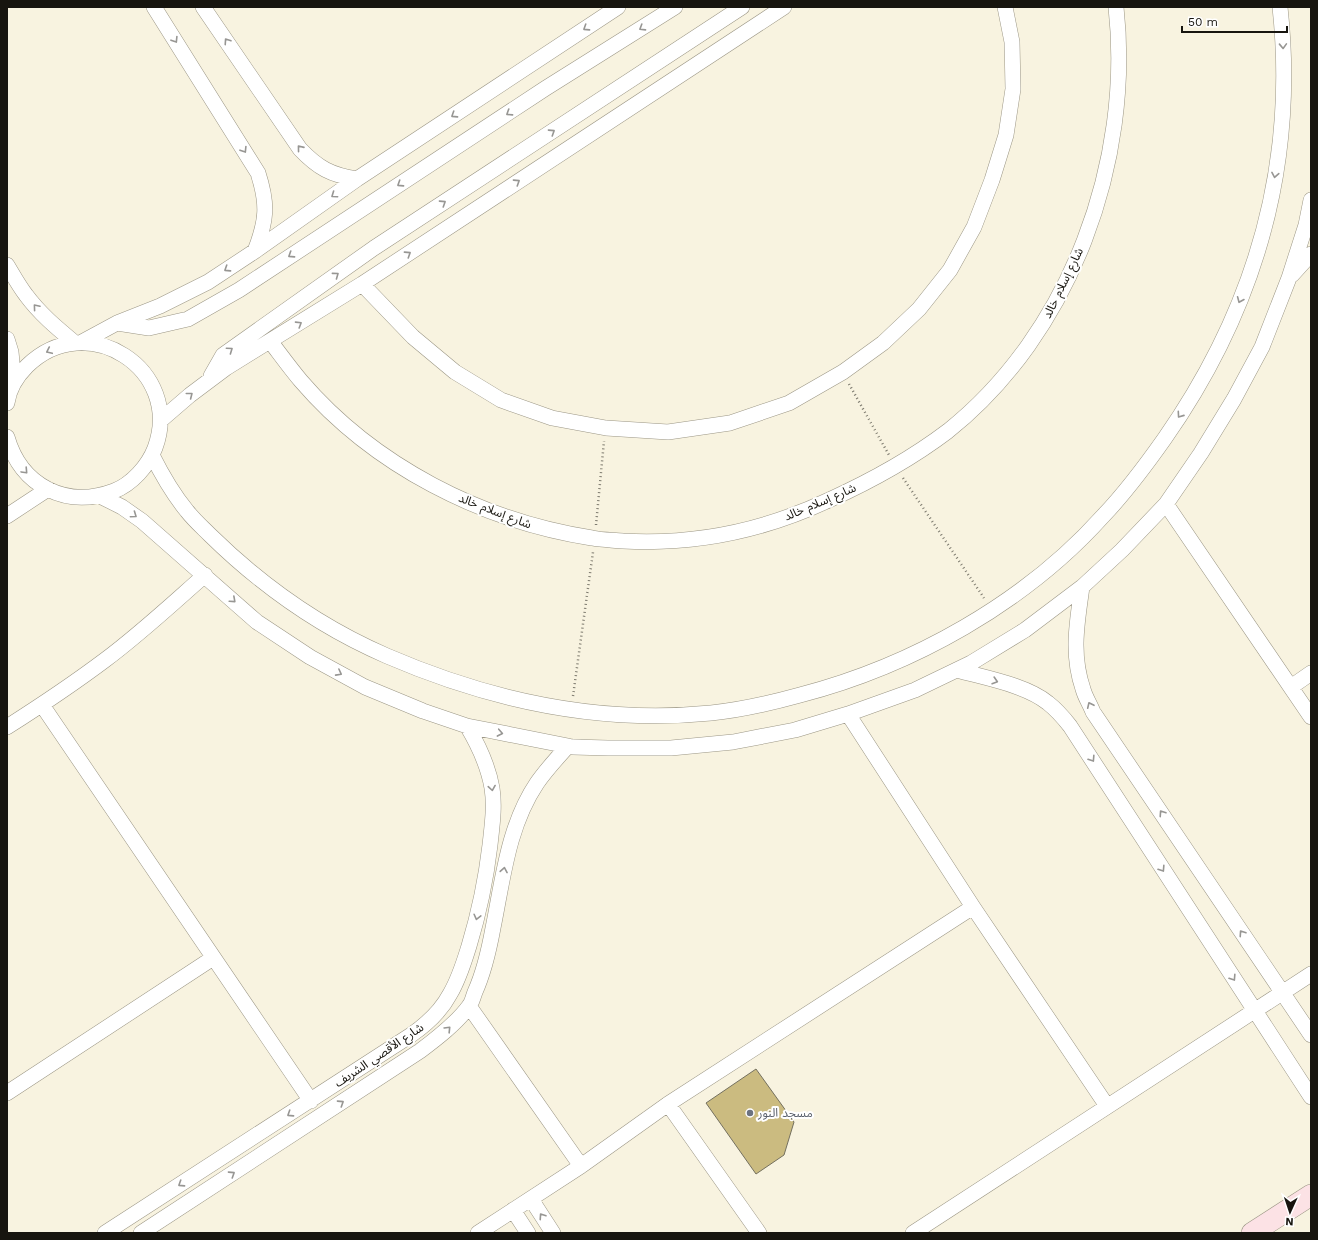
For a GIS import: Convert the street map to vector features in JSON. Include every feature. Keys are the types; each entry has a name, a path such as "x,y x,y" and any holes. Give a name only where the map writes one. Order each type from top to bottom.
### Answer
{"street":[{"path":"154,7 258,173 264,192 266,212 263,232 256,251"},
{"path":"203,7 300,149 311,161 325,170 341,176 357,179"},
{"path":"78,343 116,323 160,306 208,282 256,251 357,179 618,7"},
{"path":"116,323 150,328 188,319 239,290 546,88 675,7"},
{"path":"208,382 223,355 368,252 742,7"},
{"path":"161,420 190,394 226,368 362,284 784,7"},
{"path":"362,284 413,337 455,372 501,400 552,418 606,428 668,432 730,423 789,403 843,372 883,343 919,309 950,270 974,226 992,180 1006,135 1013,89 1012,42 1005,7"},
{"name":"شارع إسلام خالد","path":"270,341 301,381 331,412 363,439 398,464 434,486 472,504 512,519 553,531 595,539 648,542 700,538 752,528 803,512 896,467 949,430 997,385 1037,334 1069,277 1082,247 1103,180 1112,143 1117,106 1119,68 1116,7"},
{"path":"152,455 162,476 189,514 224,549 274,590 321,622 371,649 423,672 477,689 571,710 646,716 712,713 773,702 826,688 878,670 928,648 992,610 1021,590 1063,556 1103,518 1133,481 1184,410 1207,372 1227,332 1244,291 1270,206 1278,162 1282,118 1284,74 1280,7"},
{"path":"100,496 122,507 142,521 257,622 310,657 365,687 423,711 467,726 568,746 608,748 671,748 733,742 795,730 848,714 914,690 971,663 1025,630 1082,587 1122,550 1166,504 1201,453 1252,366 1262,346 1289,278 1306,225 1311,200"},
{"path":"1289,278 1311,254"},
{"path":"7,265 25,294 40,312 56,328 78,343"},
{"path":"7,339 11,352 14,383"},
{"path":"7,403 14,383 22,371 46,352 60,346 78,343 101,345 120,352 137,365 150,381 158,400 161,420 158,438 152,455 143,469 131,481 116,490 100,496 82,498 65,496 32,480 20,466 11,450 7,437"},
{"path":"7,516 48,489"},
{"path":"7,506 13,504 25,505"},
{"path":"1166,504 1311,718"},
{"path":"7,727 106,660 205,575"},
{"path":"1082,587 1075,642 1077,666 1083,690 1093,712 1311,1035"},
{"path":"957,670 1018,688 1033,694 1047,702 1060,713 1070,726 1311,1097"},
{"path":"1291,687 1311,673"},
{"path":"42,704 213,958 311,1100"},
{"path":"848,714 973,907 1107,1106"},
{"name":"شارع الأقصي الشريف","path":"105,1233 421,1028 441,1008 457,980 474,930 482,898 494,812 492,789 487,767 479,746 467,726"},
{"name":"شارع الأقصي الشريف","path":"141,1233 420,1052 441,1036 470,1006 489,951 507,853 514,829 536,784 551,764 568,746"},
{"path":"478,1233 581,1166 668,1104 973,907"},
{"path":"7,1093 213,958"},
{"path":"913,1233 1311,974"},
{"path":"470,1006 581,1166"},
{"path":"668,1104 759,1233"},
{"path":"1252,1233 1311,1195"},
{"path":"530,1199 553,1233"},
{"path":"513,1210 528,1233"}],"path":[{"path":"843,372 896,467 992,610"},
{"path":"571,710 595,539 606,428"}],"building":[{"name":"مسجد النور","path":"756,1069 794,1122 784,1155 756,1174 706,1103"}],"place":[{"name":"مسجد النور","path":"750,1113"}]}
